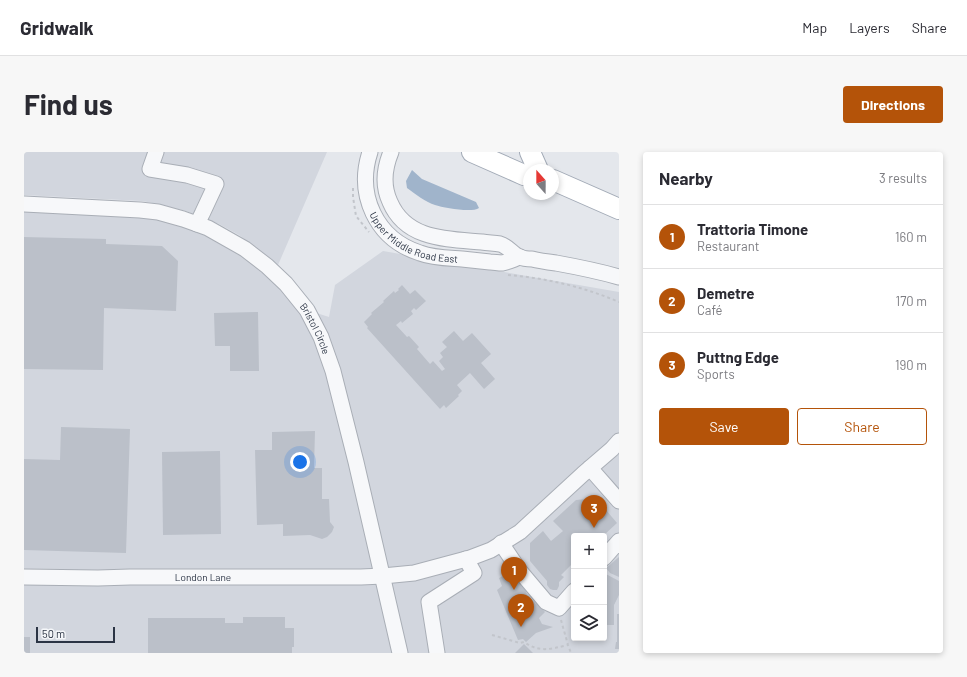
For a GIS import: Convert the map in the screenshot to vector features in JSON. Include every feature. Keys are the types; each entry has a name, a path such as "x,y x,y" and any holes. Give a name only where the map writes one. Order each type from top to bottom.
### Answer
{"main road":[{"path":"472,152 523,175"},
{"path":"530,152 535,164"},
{"path":"559,183 619,209"}],"street":[{"path":"156,152 150,168 187,175 216,184 197,224"},
{"name":"Upper Middle Road East","path":"370,152 366,168 365,182 371,208 374,216 383,228 403,246 424,255 442,258 501,263 520,257"},
{"name":"Upper Middle Road East","path":"391,152 386,163 384,175 386,192 391,206 402,221 409,227 422,234 436,237 501,244 520,257 573,266 619,277"},
{"name":"Bristol Circle","path":"24,204 140,210 158,212 183,219 208,228 245,249 267,266 286,284 307,310 321,337 333,371 356,462 400,653"},
{"name":"London Lane","path":"24,577 361,577 414,573 466,559 501,544 520,532 590,468 617,447"},
{"path":"590,468 619,501"},
{"path":"607,555 619,541"},
{"path":"501,544 519,570 546,602 558,608 571,594"},
{"path":"438,653 429,602 474,573 466,559"}],"path":[{"path":"558,608 571,653"},
{"path":"492,635 520,643 524,642 531,648 543,651 568,645"}],"shaded area":[{"path":"24,152 327,152 278,265 239,235 219,224 186,211 142,201 24,195"},
{"path":"24,204 183,219 267,266 307,310 329,317 335,285 383,251 619,292 619,653 24,653"}],"water":[{"path":"412,170 422,179 476,202 479,208 470,210 451,209 435,205 424,200 407,188 406,181"}],"building":[{"path":"24,237 106,239 106,244 162,246 178,261 176,311 104,308 103,370 24,369"},
{"path":"402,285 410,294 415,290 426,301 416,310 414,308 411,311 413,314 402,323 401,321 396,325 419,347 417,349 430,364 433,361 442,371 445,369 439,361 443,357 440,353 447,347 442,342 454,331 463,341 472,333 491,354 481,363 495,379 484,389 470,373 457,385 462,391 458,395 459,396 446,408 444,405 440,409 367,328 368,327 364,322 372,314 371,313 394,291 395,293 399,290 398,289"},
{"path":"258,312 259,371 230,371 230,346 215,346 214,313"},
{"path":"61,427 130,429 126,553 24,550 24,459 60,460"},
{"path":"315,431 314,468 322,468 322,499 329,499 330,522 334,527 332,532 327,537 322,539 310,535 283,536 283,524 257,525 255,450 272,450 272,432"},
{"path":"220,451 221,534 163,535 162,452"},
{"path":"596,498 617,523 606,533 571,533 571,565 561,575 564,577 559,582 557,590 553,590 550,589 547,585 547,581 530,561 530,543 543,531 551,541 563,531 553,521 576,500"},
{"path":"619,557 619,577 610,573 607,567"},
{"path":"517,573 527,594 545,612 539,618 542,624 553,627 536,633 526,642 523,639 518,640 497,590 502,586 499,578 505,575 509,580"},
{"path":"607,575 619,581 619,595 614,605 614,625 607,625"},
{"path":"617,614 619,614 619,649 615,649 617,642"},
{"path":"243,617 285,617 285,628 294,628 294,647 292,647 292,653 148,653 148,618 225,618 225,623 243,623"},
{"path":"24,637 30,637 30,653 24,653"},
{"path":"524,644 533,653 515,653"}],"place":[{"name":"Puttng Edge","path":"594,528"},
{"name":"Trattoria Timone","path":"514,590"},
{"name":"Demetre","path":"521,627"}]}
